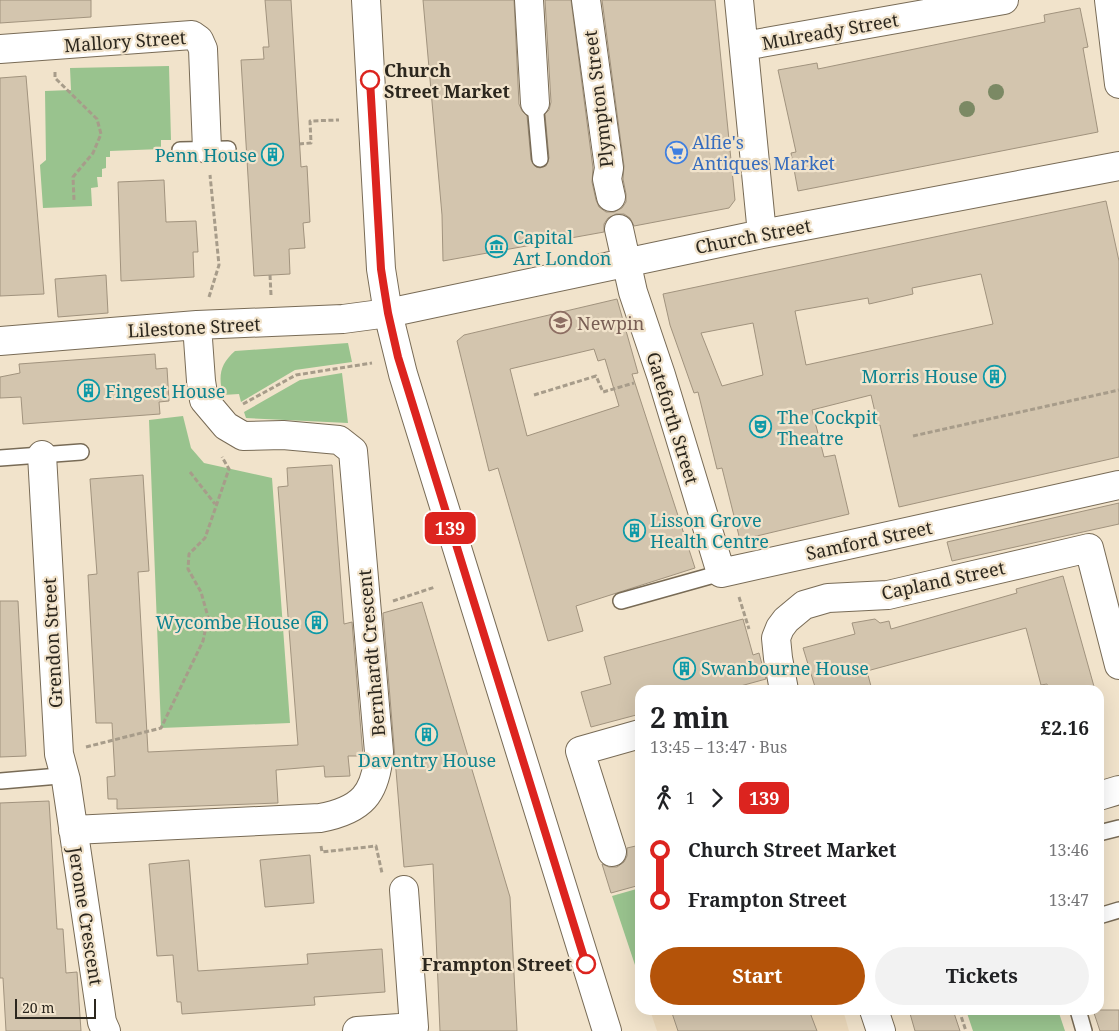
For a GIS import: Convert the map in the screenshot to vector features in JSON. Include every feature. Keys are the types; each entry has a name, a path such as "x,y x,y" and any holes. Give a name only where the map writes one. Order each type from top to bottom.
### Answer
{"street":[{"path":"366,0 379,251 388,313 403,374 607,1031"},
{"path":"530,0 535,103"},
{"name":"Plympton Street","path":"586,0 609,168 607,179 611,197"},
{"path":"739,0 762,234"},
{"name":"Mulready Street","path":"744,46 952,5 1004,0"},
{"path":"1109,0 1119,84"},
{"name":"Mallory Street","path":"0,49 192,35 199,40 203,49 205,150"},
{"name":"Church Street","path":"388,313 762,234 1119,166"},
{"path":"619,229 626,262"},
{"name":"Gateforth Street","path":"626,262 633,292 661,375 721,573"},
{"name":"Lilestone Street","path":"0,341 197,325 343,319 388,313"},
{"name":"Bernhardt Crescent","path":"73,830 320,818 340,814 354,806 368,794 375,782 378,770 380,752 353,450 339,440 283,436 243,436 226,426 204,400 197,325"},
{"name":"Grendon Street","path":"42,455 59,754 66,780 73,830"},
{"name":"Samford Street","path":"721,573 1119,485"},
{"name":"Capland Street","path":"783,685 776,638 786,620 804,605 841,596 888,594 1088,548 1119,665"},
{"path":"612,852 580,751 635,735"},
{"path":"1104,794 1119,790"},
{"name":"Jerome Crescent","path":"73,830 101,1013 106,1031"},
{"path":"357,1031 414,1027 404,890"},
{"path":"876,1015 881,1031"}],"lane":[{"path":"535,103 540,158"},
{"path":"0,458 81,452"},
{"name":"Samford Street","path":"621,601 721,573"},
{"path":"1,781 59,776 66,780"},
{"path":"1104,832 1119,828"},
{"path":"1104,914 1119,910"},
{"path":"1079,1015 1084,1031"}],"path":[{"path":"54,46 55,78 98,119 100,134 93,153 73,177 74,200"},
{"path":"299,144 311,143 310,121 338,120"},
{"path":"197,325 204,312 219,266 205,150"},
{"path":"239,406 296,375 372,363"},
{"path":"534,395 596,376 603,392 661,375"},
{"path":"913,436 1119,390"},
{"path":"59,754 162,728 203,641 208,616 202,592 188,569 189,554 205,538 229,469 218,451"},
{"path":"190,472 216,504"},
{"path":"367,610 435,587"},
{"path":"747,594 738,596 756,650 777,648"},
{"path":"320,818 322,852 376,846 386,891 404,890"},
{"path":"961,1015 966,1031"}],"shaded area":[{"path":"652,1015 844,1015 849,1031 657,1031"}],"green space":[{"path":"169,66 171,140 161,140 161,149 110,151 110,157 106,157 106,168 102,169 102,177 97,177 98,187 91,188 92,206 43,208 40,165 46,160 45,91 71,90 70,68"},
{"path":"348,343 352,362 295,370 241,402 239,394 223,395 221,376 223,366 235,351"},
{"path":"342,373 348,423 246,418 244,412 300,380"},
{"path":"183,416 191,448 204,463 272,478 290,723 161,728 149,420"},
{"path":"635,889 635,965 612,896"},
{"path":"968,1015 1060,1015 1065,1031 973,1031"}],"building":[{"path":"0,0 91,0 91,17 0,23"},
{"name":"Penn House","path":"265,0 291,0 301,167 307,166 310,222 303,223 305,248 289,249 290,274 254,276 241,60 264,59 263,47 269,47"},
{"path":"423,0 514,0 519,104 527,116 531,160 536,167 540,168 546,166 549,158 545,114 549,110 551,102 545,0 571,0 593,168 592,182 599,207 606,212 614,212 622,208 626,202 626,194 602,0 715,0 735,200 729,208 634,226 630,218 624,214 616,214 608,218 604,224 604,232 443,261 442,215"},
{"path":"1080,8 1088,47 1083,48 1098,132 798,191 791,153 796,152 778,70 817,63 818,69 1045,22 1044,15"},
{"path":"26,76 44,294 0,296 0,78"},
{"path":"164,180 166,222 196,221 198,252 193,252 194,277 121,281 118,182"},
{"path":"1106,201 1119,261 1119,457 899,507 871,395 812,410 824,457 835,455 849,514 740,540 722,468 717,469 698,392 694,393 670,325 663,294","holes":["981,274 993,324 806,365 795,311 868,298 869,304 913,294 912,288","753,323 763,375 722,386 701,333"]},
{"path":"106,275 108,313 58,317 55,279"},
{"path":"617,299 638,373 632,374 695,568 576,606 583,631 548,641 498,468 489,471 457,341 464,335","holes":["594,349 598,361 605,359 619,406 527,436 510,369"]},
{"name":"Fingest House","path":"155,354 156,369 167,368 169,401 159,402 160,414 23,424 21,397 0,398 0,377 20,373 19,364"},
{"path":"332,465 344,624 352,622 363,756 348,756 350,776 325,777 324,766 276,770 278,803 117,809 117,799 108,799 107,777 115,776 112,723 96,723 88,575 97,574 90,479 143,475 149,571 138,572 148,752 298,745 278,487 288,486 287,468"},
{"path":"1119,503 1119,524 952,561 947,542"},
{"path":"1063,576 1094,685 1041,685 1026,628 867,671 871,685 814,685 803,648 855,634 852,623 875,619 880,623 889,621 891,629 1017,593 1016,589"},
{"path":"0,601 18,601 26,756 0,757"},
{"path":"422,602 510,897 517,1031 440,1031 433,864 404,867 383,613"},
{"name":"Swanbourne House","path":"743,619 753,655 759,653 766,679 744,685 635,685 635,715 591,727 581,692 611,684 604,657"},
{"path":"49,801 57,929 63,929 66,973 77,972 81,1031 6,1031 3,978 0,978 0,803"},
{"path":"635,846 635,886 611,893 602,864 609,867 617,867 624,862 627,856 627,848"},
{"path":"310,855 314,903 265,907 260,860"},
{"path":"189,860 198,971 308,964 307,954 382,949 385,992 314,997 315,1005 182,1014 181,1002 177,1002 173,955 157,956 149,864"},
{"path":"1104,1010 1119,1010 1119,1031 1100,1031 1095,1015 1104,1015"},
{"path":"673,1015 811,1015 817,1031 678,1031"},
{"path":"910,1015 955,1015 960,1031 915,1031"}],"bus line":[{"name":"139","path":"370,80 381,269 398,357 586,964"}],"place":[{"name":"Church Street Market","path":"370,80"},
{"name":"Alfie's Antiques Market","path":"676,152"},
{"name":"Penn House","path":"273,155"},
{"name":"Capital Art London","path":"497,247"},
{"name":"Newpin","path":"561,323"},
{"name":"Morris House","path":"994,376"},
{"name":"Fingest House","path":"89,391"},
{"name":"The Cockpit Theatre","path":"761,427"},
{"name":"Lisson Grove Health Centre","path":"634,530"},
{"name":"Wycombe House","path":"316,622"},
{"name":"Swanbourne House","path":"685,668"},
{"name":"Daventry House","path":"427,735"},
{"name":"Frampton Street","path":"586,964"}]}
